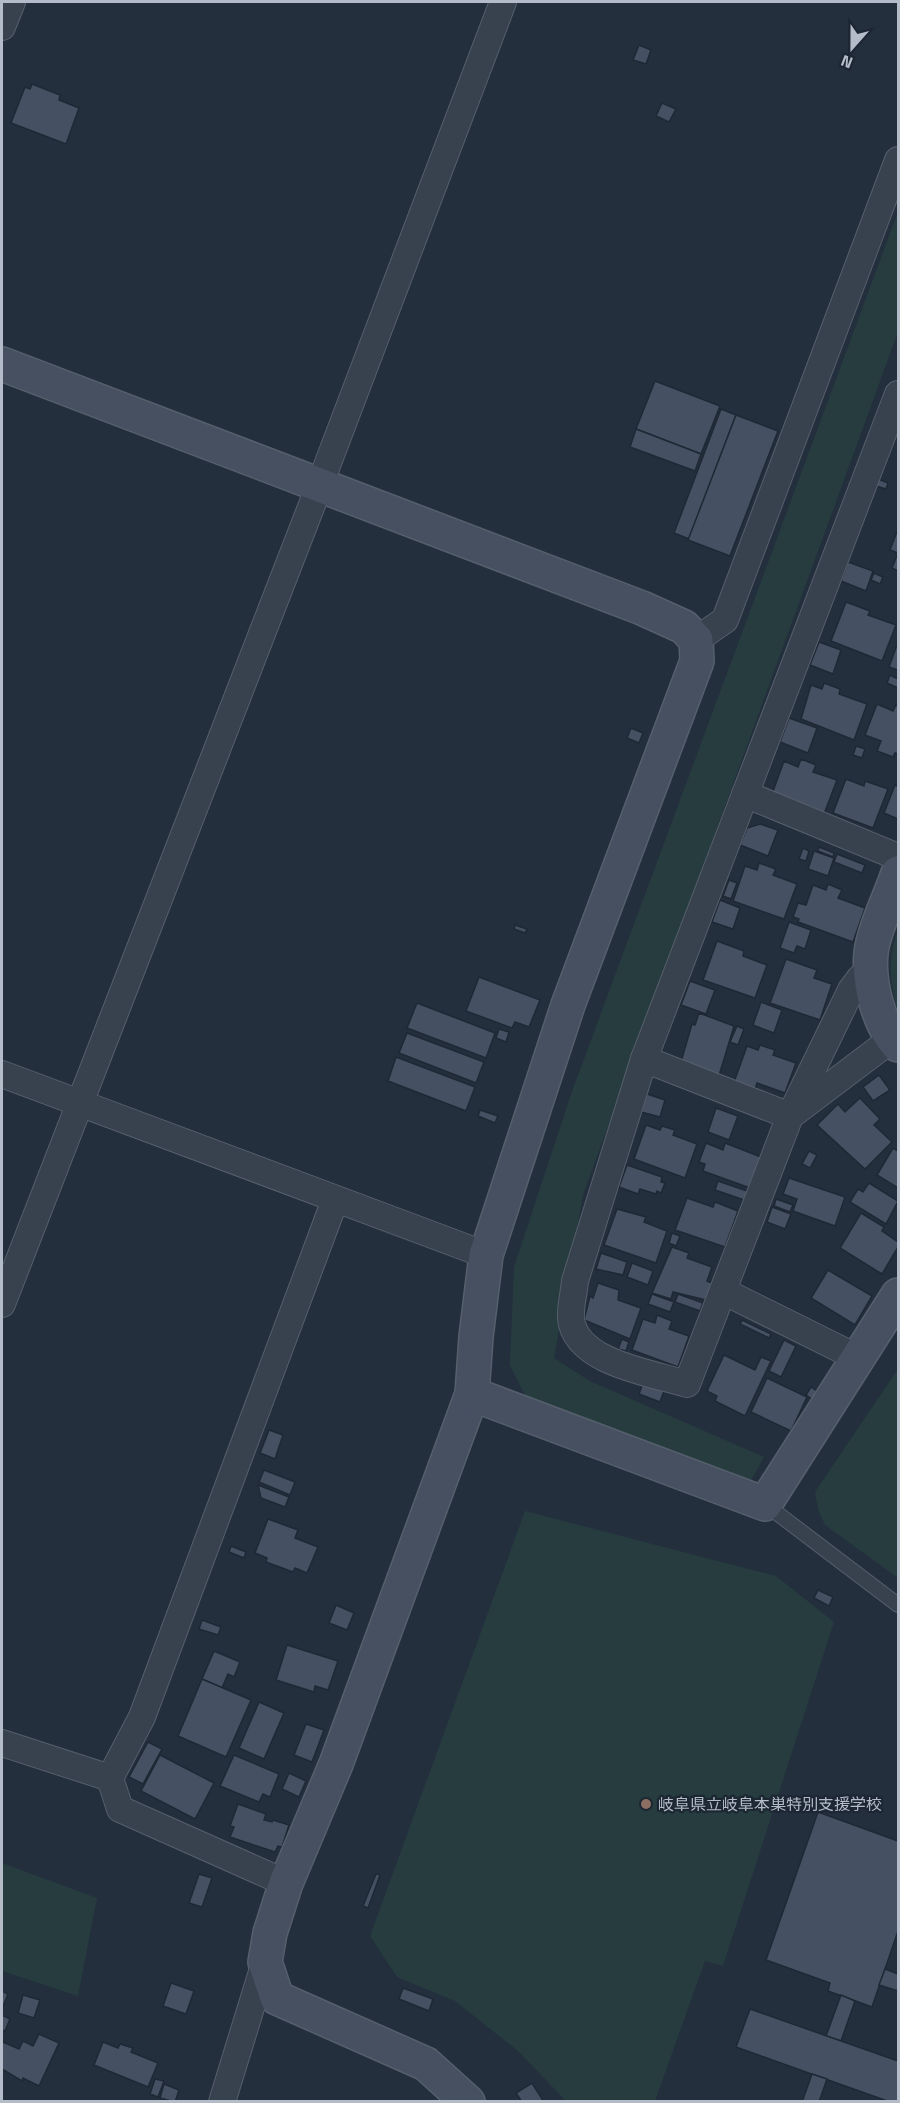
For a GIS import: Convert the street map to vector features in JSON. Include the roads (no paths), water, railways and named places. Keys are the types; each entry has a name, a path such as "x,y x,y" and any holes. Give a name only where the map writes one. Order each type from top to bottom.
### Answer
{"street":[{"path":"2,27 12,2"},
{"path":"2,1304 78,1103 320,484 503,2"},
{"path":"696,640 725,620 898,160"},
{"path":"2,363 642,608 684,627 696,640 697,661 568,1005 486,1256 472,1394 336,1764 286,1883 270,1933 265,1962 222,2102"},
{"path":"871,974 860,978 851,990 790,1116 687,1384 601,1358 579,1340 571,1319 575,1281 644,1059 898,394"},
{"path":"745,794 898,857"},
{"path":"790,1116 895,1042 879,1013 871,974 871,952 898,873"},
{"path":"644,1059 790,1116"},
{"path":"2,1074 486,1256"},
{"path":"286,1883 120,1809 110,1778 142,1717 334,1200"},
{"path":"723,1291 860,1359"},
{"path":"472,1394 765,1504 860,1359 898,1295"},
{"path":"2,1743 110,1778"},
{"path":"265,1962 278,1998 426,2064 468,2102"}],"lane":[{"path":"765,1504 898,1605"}],"place":[{"name":"岐阜県立岐阜本巣特別支援学校","path":"646,1804"}]}
